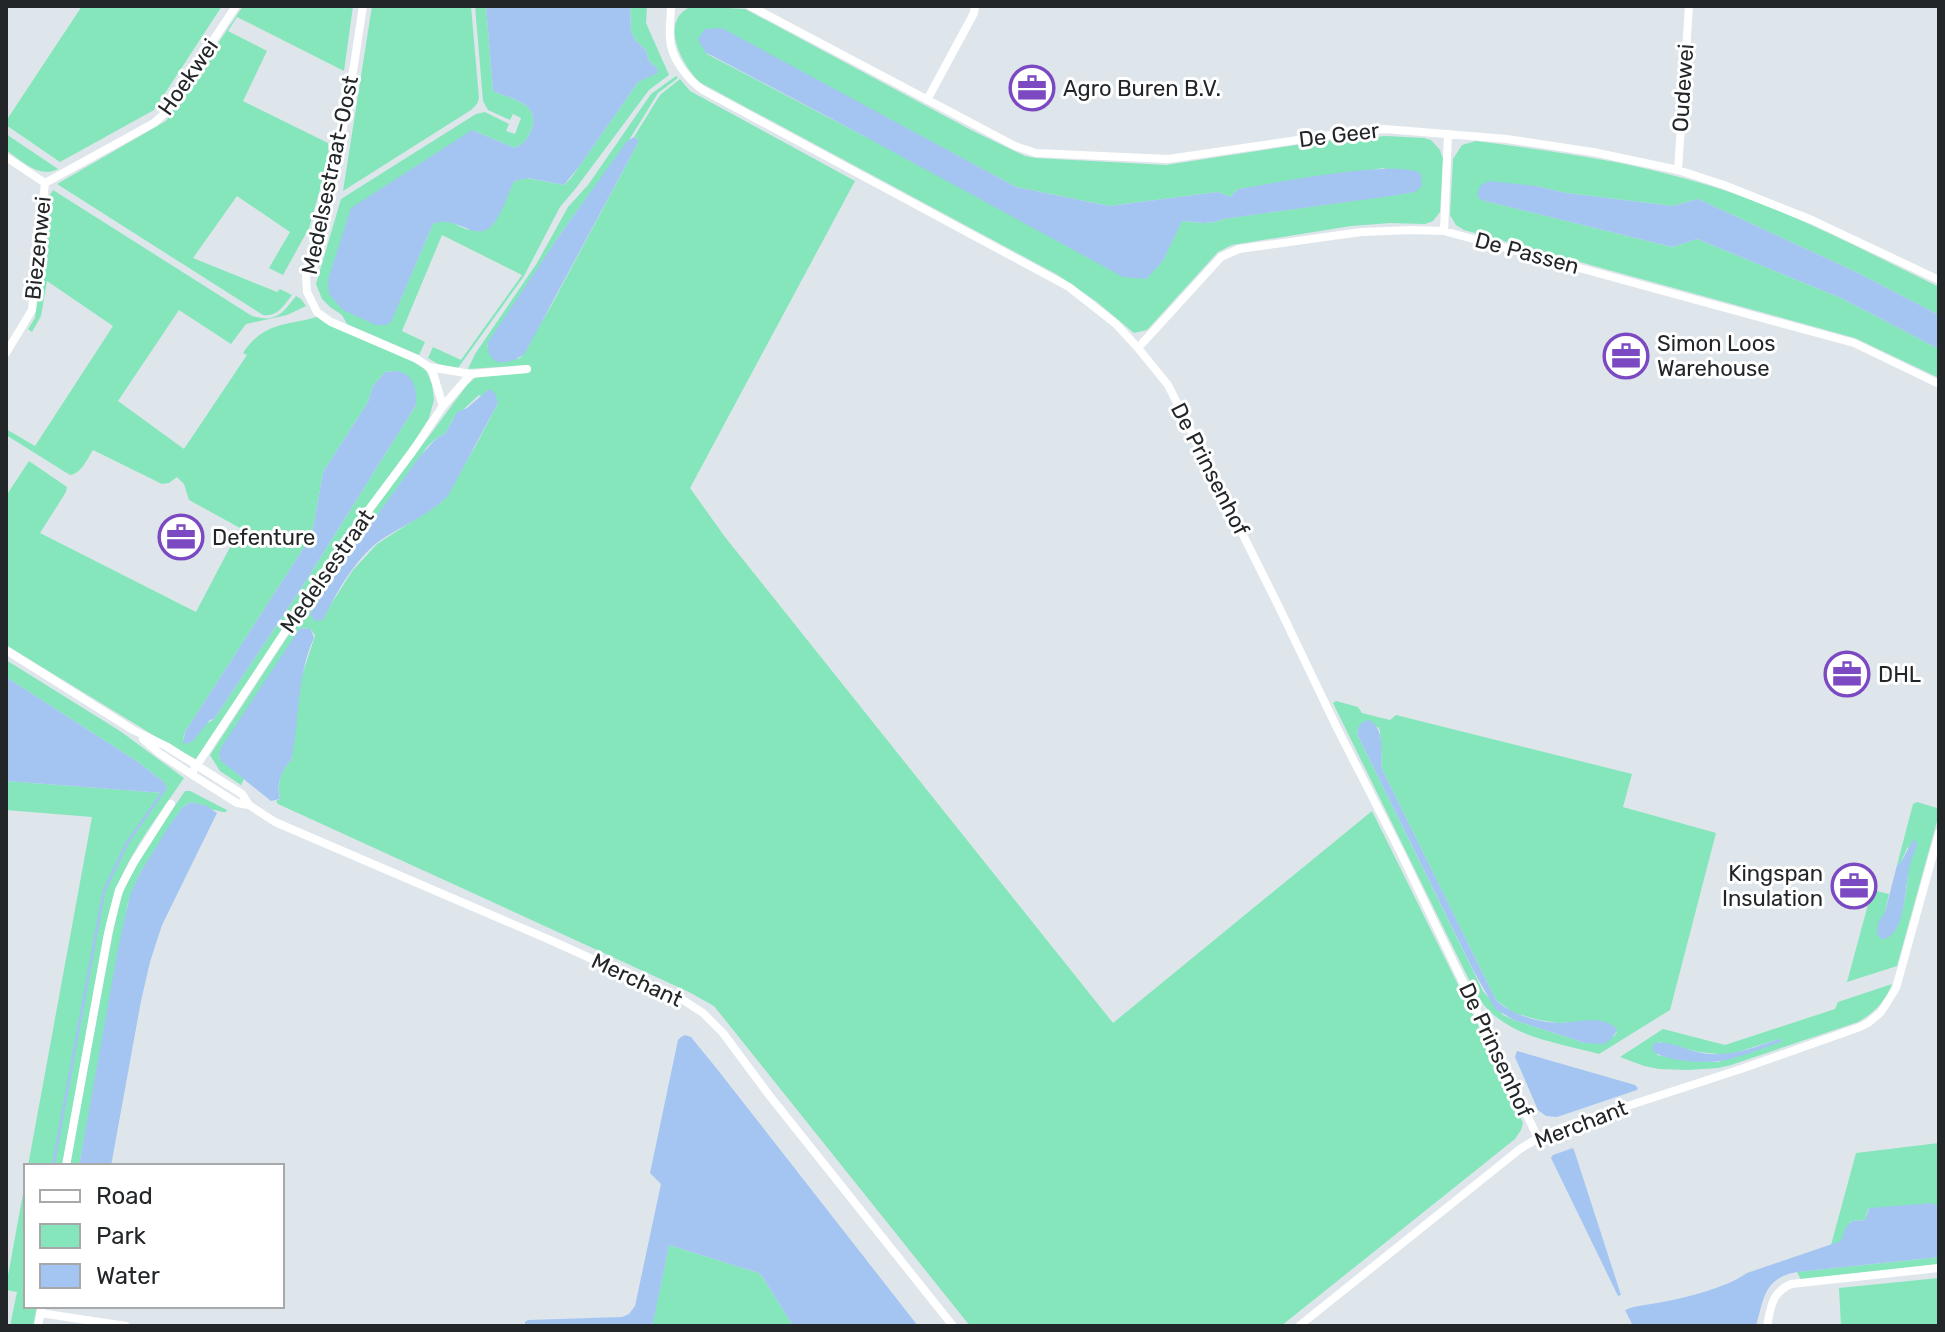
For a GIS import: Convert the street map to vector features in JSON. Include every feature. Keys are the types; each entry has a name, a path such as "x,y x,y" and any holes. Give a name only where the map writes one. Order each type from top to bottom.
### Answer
{"street":[{"name":"Hoekwei","path":"45,183 154,123 165,113 236,6"},
{"name":"Medelsestraat-Oost","path":"363,6 333,183 306,275 307,292 317,312 331,322 429,367 471,374 527,369"},
{"name":"De Prinsenhof","path":"671,6 671,46 685,74 698,87 1069,287 1116,324 1168,385 1538,1138"},
{"name":"De Geer","path":"750,6 1015,146 1036,153 1168,159 1385,129 1487,137 1593,152 1678,170 1752,195 1812,220 1939,280"},
{"path":"927,100 975,6"},
{"name":"Oudewei","path":"1678,170 1689,6"},
{"path":"1444,231 1448,134"},
{"name":"Biezenwei","path":"6,157 45,183 32,310 6,353"},
{"name":"De Passen","path":"1138,348 1221,257 1239,249 1361,232 1444,231 1854,343 1939,384"},
{"path":"429,367 443,406"},
{"name":"Medelsestraat","path":"191,774 323,573 443,406 471,374"},
{"path":"6,650 133,730"},
{"name":"Merchant","path":"133,730 166,746 242,794 249,805"},
{"name":"Merchant","path":"133,730 159,753 191,774 275,822 550,940 683,1000 703,1013 723,1033 953,1326"},
{"path":"66,1164 108,934 119,890 171,804"},
{"name":"Merchant","path":"1299,1326 1520,1149 1538,1138 1868,1023 1881,1012 1896,988 1939,833"},
{"path":"1767,1326 1776,1294 1791,1284 1939,1268"},
{"path":"38,1326 41,1309 126,1326"}],"green space":[{"path":"82,6 222,6 154,110 60,162 6,125 6,121"},
{"path":"243,6 353,6 344,71 237,17 228,31 267,51 243,101 328,143 329,158 309,228 283,275 269,268 290,232 237,196 193,258 277,292 280,289 292,295 280,310 268,315 263,315 57,184 166,121"},
{"path":"372,6 471,6 479,98 471,110 343,191"},
{"path":"475,6 486,6 493,91 528,107 532,113 532,128 526,140 515,148 472,130 391,322 433,224 445,221 472,230 493,225 514,181 527,178 564,185 638,82 657,68 631,32 630,6 647,6 646,23 669,75 649,90 560,207 524,276 458,368 438,364 428,358 433,347 461,360 522,275 442,235 402,331 425,342 419,355 347,324 342,315 322,299 316,284 341,199 476,114 485,112 509,124 506,131 515,134 521,118 513,114 510,120 488,110 483,101"},
{"path":"692,6 745,9 973,131 1025,156 1036,158 1166,165 1316,142 1386,136 1424,138 1431,140 1443,159 1440,212 1433,221 1425,224 1351,226 1232,245 1218,252 1147,330 1134,333 1058,275 701,83 686,65 676,43 676,21","holes":["705,53 876,112 1016,187 1109,206 1218,192 1230,197 1238,189 1384,168 1415,192 1215,222 1181,221 1163,261 864,136"]},
{"path":"676,76 678,78 658,93 487,346 518,359 521,357 638,143 634,137 660,95 680,79 690,91 855,181 690,488 725,537 1113,1023 1372,811 1523,1123 1515,1139 1281,1326 970,1326 714,1006 278,804 280,778 291,761 301,678 315,636 311,629 300,628 219,758 244,779 241,785 220,771 210,755 343,552 467,385 476,377 528,373 527,365 468,369 537,263 568,207 588,185 651,94","holes":["479,395 498,403 442,502 377,544 353,570 331,604 313,618 310,614 338,569 427,447 445,434 453,419"]},
{"path":"6,134 58,169 44,172 24,163 6,150"},
{"path":"1476,141 1619,163 1704,184 1794,217 1939,287 1939,315 1854,271 1698,199 1673,206 1566,193 1536,186 1481,200 1672,247 1697,239 1841,298 1939,349 1939,378 1855,338 1464,230 1456,225 1450,215 1453,159 1462,145"},
{"path":"53,190 252,316 267,318 278,315 296,296 306,306 287,315 246,324 231,344 179,310 118,401 184,449 247,355 243,353 251,343 267,330 285,324 317,317 412,361 427,372 432,385 434,400 429,418 416,439 337,547 196,759 6,645 6,496 29,461 67,487 40,533 196,612 240,528 189,500 184,484 177,477 162,484 93,450 81,469 70,475 6,435 6,429 35,446 113,326 47,281 41,316 32,332 28,329 35,318","holes":["397,371 416,395 416,405 300,590 214,719 183,739 312,535 323,472 368,402 373,386 385,372"]},
{"path":"6,660 120,731 184,778 132,856 113,897 62,1164 28,1164 92,817 6,810 6,781 164,793 164,782 6,677"},
{"path":"1336,701 1358,707 1362,713 1390,720 1396,715 1632,774 1623,807 1716,833 1670,1010 1599,1054 1529,1035 1498,1018 1474,990 1333,703","holes":["1378,727 1382,769 1496,1000 1514,1013 1539,1020 1558,1023 1601,1021 1617,1032 1614,1036 1585,1043 1514,1020 1503,1015 1483,991 1357,731"]},
{"path":"185,791 227,810 218,811 191,802 183,807 140,873 128,903 79,1164 69,1164 118,906 139,860"},
{"path":"1917,802 1937,808 1939,814 1897,966 1847,982 1872,890 1889,894 1885,912 1895,931 1899,921 1906,889 1908,846 1897,865 1913,804"},
{"path":"1892,984 1878,1006 1858,1022 1731,1065 1688,1070 1659,1069 1620,1057 1663,1029 1725,1045 1835,1009 1838,1002","holes":["1779,1039 1718,1062 1657,1055 1659,1042 1699,1052 1728,1055"]},
{"path":"1939,1143 1939,1216 1937,1206 1868,1209 1865,1220 1851,1221 1842,1241 1831,1245 1856,1153"},
{"path":"24,1188 24,1308 37,1308 33,1326 10,1326 17,1292 6,1290"},
{"path":"669,1245 759,1273 793,1326 652,1326"},
{"path":"1939,1257 1939,1264 1801,1280 1797,1272"},
{"path":"1939,1278 1939,1326 1841,1326 1839,1288"}],"water":[{"path":"486,6 630,6 631,32 658,73 638,82 564,185 528,178 514,181 494,223 481,231 450,222 433,224 391,322 376,325 343,310 329,294 328,280 351,208 472,130 515,148 526,140 532,128 532,113 528,107 493,91"},
{"path":"722,28 1016,187 1109,206 1218,192 1230,197 1238,189 1362,170 1408,170 1421,174 1422,186 1415,192 1215,222 1182,221 1163,261 1146,279 1123,277 705,52 698,39 705,29"},
{"path":"634,137 638,143 525,353 506,362 495,360 488,350 488,342 561,233 627,141"},
{"path":"1489,181 1673,206 1698,199 1854,271 1939,315 1939,349 1841,298 1697,239 1672,247 1481,200 1477,195 1480,186"},
{"path":"397,371 411,379 416,405 300,590 214,719 192,742 183,744 185,732 312,535 323,472 368,402 373,386 385,372"},
{"path":"489,389 495,393 498,403 448,496 369,550 346,578 323,620 315,621 310,614 346,558 420,456 445,434 457,412 467,408"},
{"path":"300,628 311,629 314,638 301,683 291,761 280,778 280,799 271,801 220,760 219,754"},
{"path":"6,677 138,762 164,782 167,788 164,793 6,781"},
{"path":"1370,720 1380,736 1382,769 1496,1000 1518,1014 1544,1022 1590,1020 1610,1024 1617,1031 1611,1039 1604,1044 1585,1043 1514,1020 1495,1009 1358,736 1360,725"},
{"path":"191,802 207,806 217,813 162,925 150,962 111,1164 79,1164 130,895 140,873 183,807"},
{"path":"1913,840 1917,845 1899,922 1889,937 1881,939 1877,934 1878,923 1885,912 1897,865"},
{"path":"685,1035 691,1037 717,1069 918,1326 793,1326 759,1273 669,1245 653,1323 648,1326 525,1326 528,1320 622,1317 635,1306 661,1184 650,1173 678,1040"},
{"path":"1780,1039 1781,1042 1718,1061 1676,1059 1652,1050 1653,1044 1663,1043 1719,1054"},
{"path":"1517,1051 1638,1088 1557,1117 1546,1116 1538,1110 1515,1057"},
{"path":"1573,1148 1621,1295 1618,1296 1551,1158"},
{"path":"1932,1203 1937,1206 1939,1216 1939,1257 1786,1275 1767,1291 1756,1326 1633,1326 1625,1310 1706,1291 1747,1273 1841,1241 1846,1227 1852,1221 1865,1220 1869,1208"}],"waterway":[{"path":"53,1164 104,891 127,843 162,793"}],"place":[{"name":"Agro Buren B.V.","path":"1032,88"},
{"name":"Simon Loos Warehouse","path":"1626,356"},
{"name":"Defenture","path":"181,537"},
{"name":"DHL","path":"1847,674"},
{"name":"Kingspan Insulation","path":"1854,886"}]}
